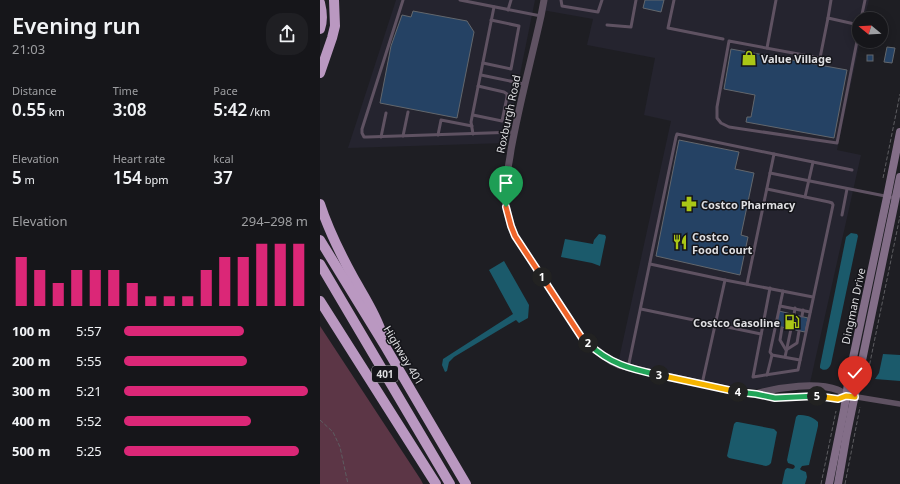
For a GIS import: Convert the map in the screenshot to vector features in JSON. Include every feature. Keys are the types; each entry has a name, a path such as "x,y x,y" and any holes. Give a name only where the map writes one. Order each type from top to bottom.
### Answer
{"highway":[{"path":"320,73 335,26 334,0"},
{"path":"320,3 322,24 320,29"},
{"path":"320,204 325,220 348,267 379,323 385,346"},
{"name":"Highway 401","path":"320,240 385,346 466,484"},
{"name":"401","path":"320,264 450,484"},
{"path":"320,300 436,484"}],"main road":[{"name":"Dingman Drive","path":"838,484 851,396 849,377 891,198 900,132"},
{"name":"Dingman Drive","path":"891,198 900,177"},
{"name":"Dingman Drive","path":"829,484 851,396"}],"street":[{"name":"Roxburgh Road","path":"544,0 505,182 505,196 509,217 515,236 582,338 595,350 610,360 628,368 743,393 756,394 775,389 806,386 839,391 851,396"},
{"path":"851,396 900,404"}],"lane":[{"path":"403,0 362,129 364,137 515,132"},
{"path":"460,0 541,16"},
{"path":"508,10 510,0"},
{"path":"561,0 562,6 598,12 602,0"},
{"path":"607,25 631,27 636,0"},
{"path":"674,0 668,28 723,39"},
{"path":"767,48 776,0"},
{"path":"831,0 820,58 729,41 717,107 717,118 721,123 729,126 837,143 856,48"},
{"path":"862,12 865,0"},
{"path":"473,134 473,115 494,7"},
{"path":"828,18 852,23"},
{"path":"483,63 511,69 519,26 491,20"},
{"path":"480,75 526,84"},
{"path":"473,115 502,121 507,97 507,94 504,92 478,86"},
{"path":"404,136 408,112"},
{"path":"381,137 386,113"},
{"path":"438,135 441,120 472,126"},
{"path":"628,368 677,134 852,170"},
{"path":"747,284 774,154"},
{"path":"805,197 813,162"},
{"path":"770,172 891,198"},
{"path":"767,189 830,202 833,205 798,370 753,377 770,288"},
{"path":"842,215 847,189"},
{"path":"650,264 813,297"},
{"path":"702,384 724,280"},
{"path":"767,375 772,355 770,352 783,291"},
{"path":"780,306 810,312"},
{"path":"785,313 787,307"},
{"path":"794,314 795,308"},
{"path":"640,309 761,334"},
{"path":"802,316 803,310"},
{"path":"782,328 780,340 786,350"},
{"path":"785,357 791,329"},
{"path":"786,350 797,343 799,331"},
{"path":"772,355 800,360"}],"path":[{"path":"883,178 900,94"},
{"path":"866,382 900,216"},
{"path":"845,484 860,407"},
{"path":"821,484 836,411"},
{"path":"320,420 333,432 340,447 348,484"}],"shaded area":[{"path":"396,0 535,0 506,143 348,148"},
{"path":"543,0 869,0 866,12 852,12 852,48 859,48 837,150 861,155 810,383 755,389 644,368 619,359 671,121 644,115 655,58 587,45 593,19 542,10"},
{"path":"320,326 421,480 423,484 320,484"}],"water":[{"path":"851,233 857,234 858,236 831,364 828,369 824,370 820,368 820,366 846,237"},
{"path":"599,234 605,235 606,237 600,266 561,257 565,239 593,244 594,240"},
{"path":"504,261 529,305 528,318 519,323 516,320 454,357 449,362 447,371 445,372 442,365 443,359 513,314 489,270"},
{"path":"883,354 900,355 900,381 875,379 879,373"},
{"path":"798,415 809,416 818,422 809,465 802,466 800,469 806,472 807,477 805,484 782,484 785,470 787,468 793,469 795,467 794,465 788,463 787,460 796,417"},
{"path":"736,422 774,429 777,432 771,463 769,465 766,466 729,458 727,456 734,424"}],"building":[{"path":"645,0 664,0 661,12 643,8"},
{"path":"413,11 467,21 474,32 457,118 380,103 391,46 402,15 411,17"},
{"path":"887,48 895,48 892,63 884,62"},
{"path":"731,49 847,70 834,138 746,122 747,117 751,117 755,95 724,89"},
{"path":"867,55 873,55 873,61 867,61"},
{"path":"679,140 739,152 735,169 754,173 741,235 748,237 740,275 656,256"},
{"name":"Costco Gasoline","path":"779,311 808,318 805,332 776,326"}],"place":[{"name":"Value Village","path":"749,58"},
{"name":"Costco Pharmacy","path":"689,204"},
{"name":"Costco Food Court","path":"680,242"},
{"name":"Costco Gasoline","path":"792,322"}],"route":[{"path":"506,207 515,236 582,338 595,350 619,365 743,393 775,398 816,396 838,399 846,396 855,397"}]}
